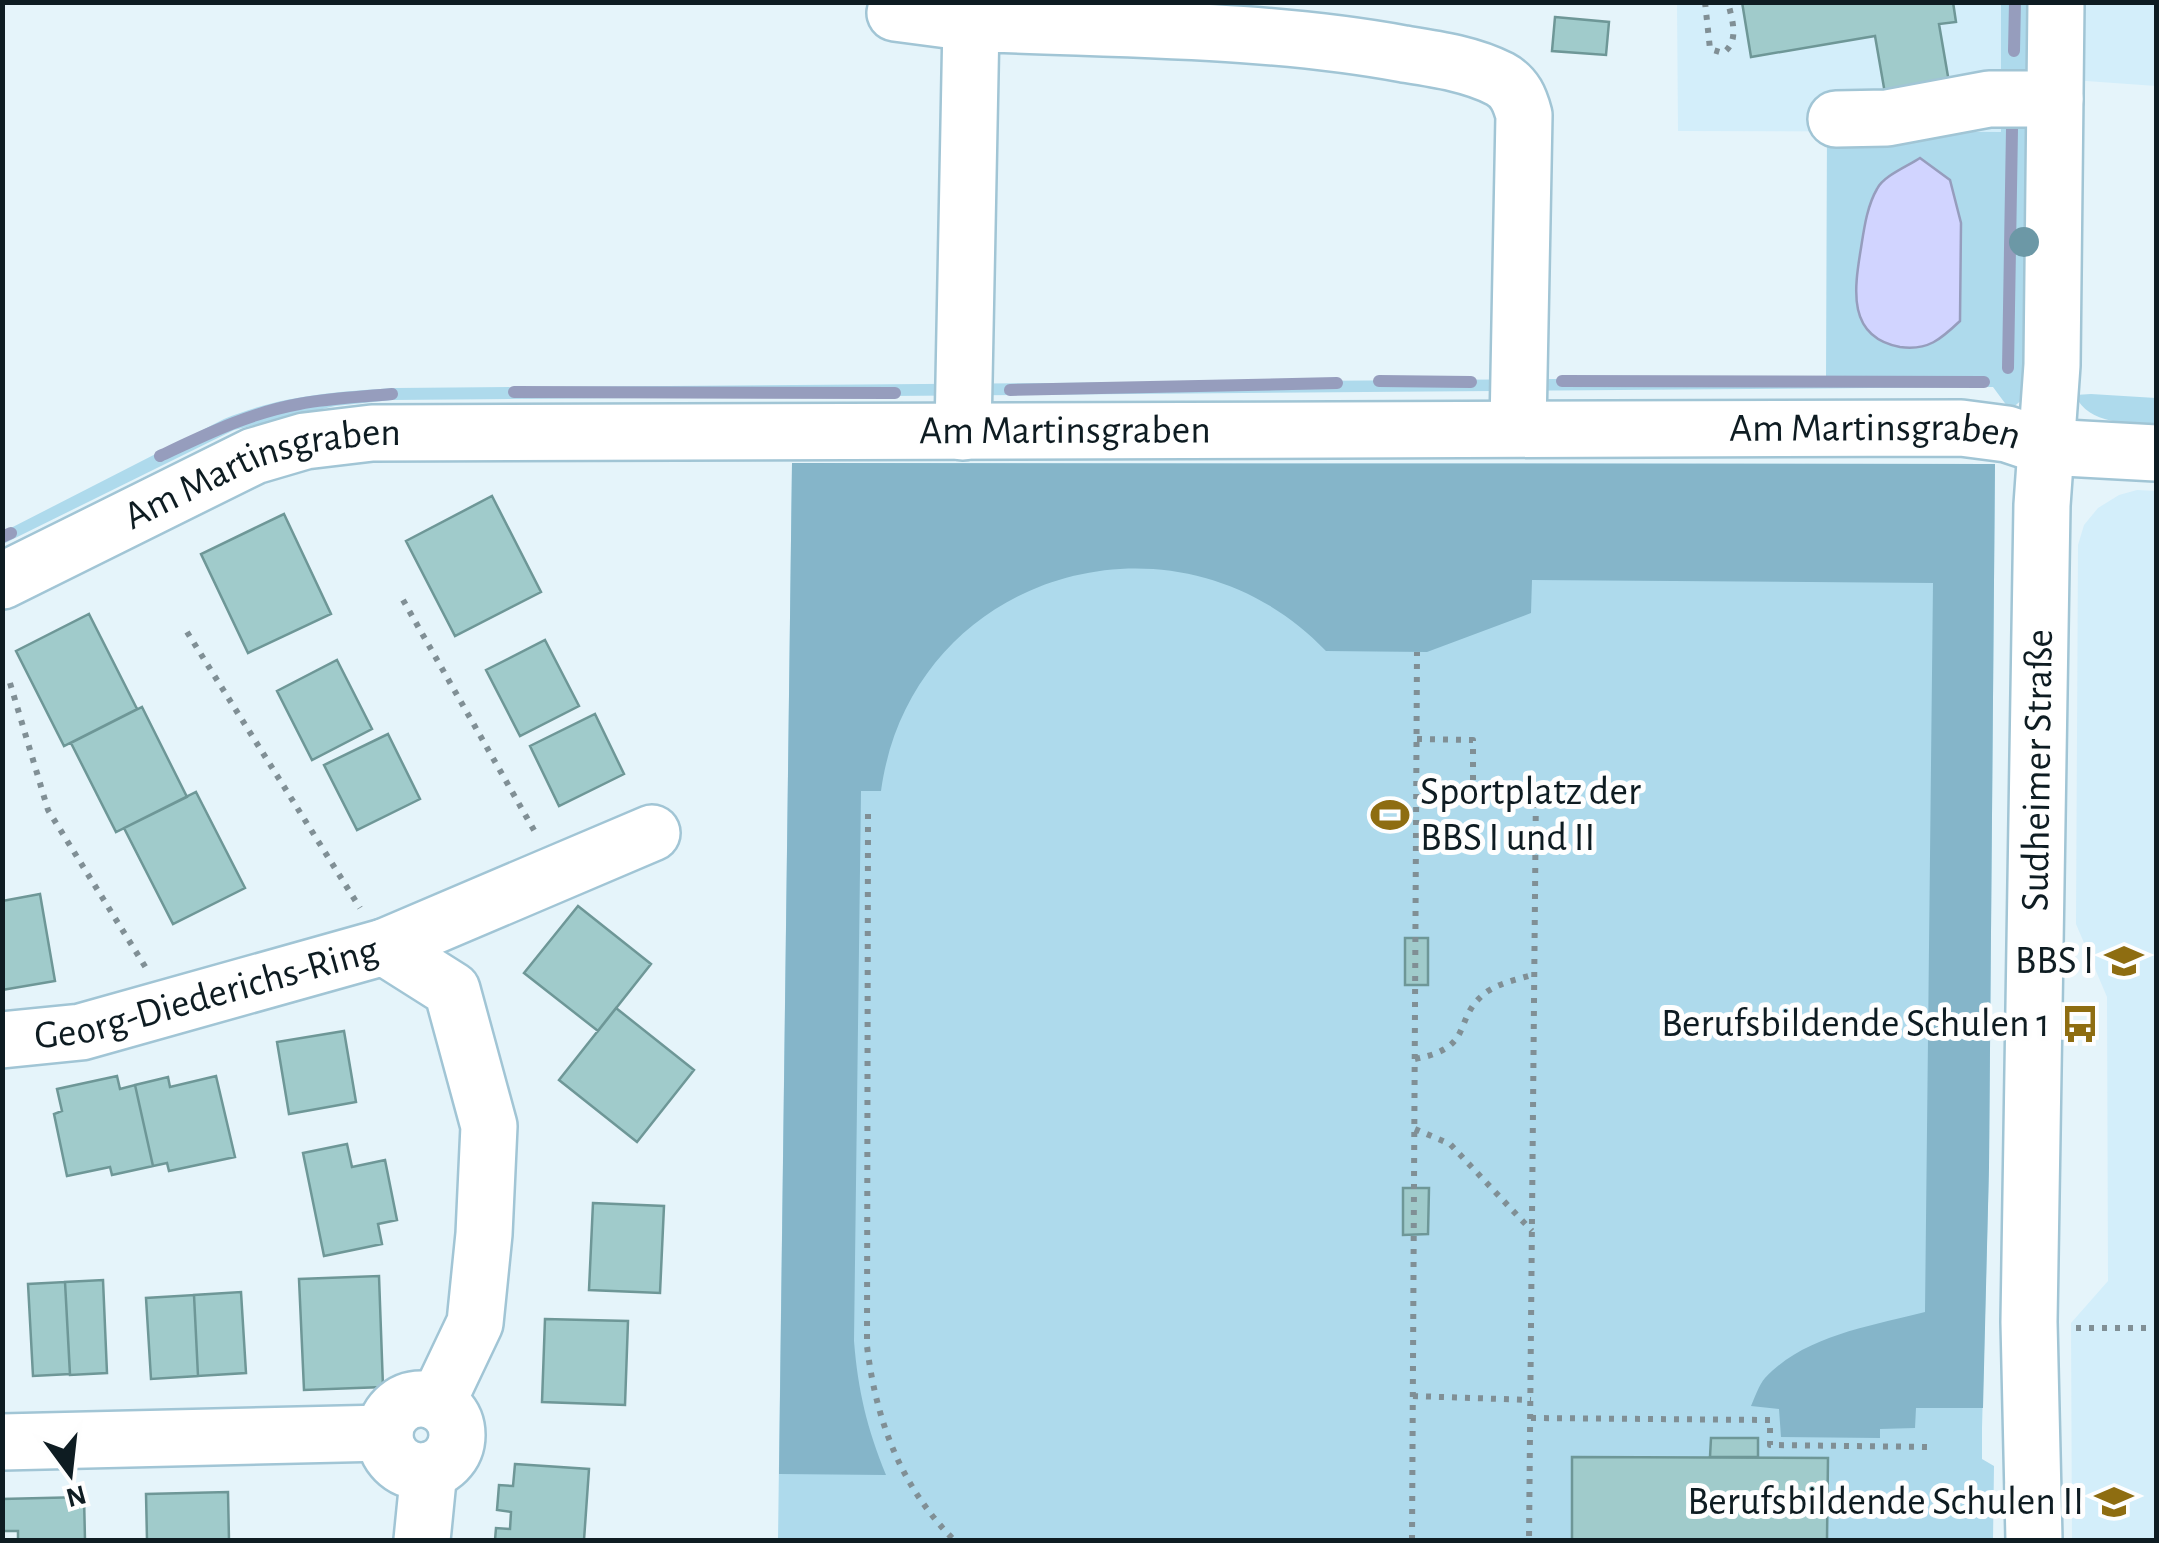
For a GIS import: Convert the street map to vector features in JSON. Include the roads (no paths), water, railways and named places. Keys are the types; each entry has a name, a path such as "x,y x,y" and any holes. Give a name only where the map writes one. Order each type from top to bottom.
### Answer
{"street":[{"name":"Sudheimer Straße","path":"2034,1540 2029,1325 2042,505 2052,365 2056,2"},
{"path":"895,13 971,23 1363,46 1438,60 1503,80 1518,96 1524,116 1518,427"},
{"path":"963,432 971,23"},
{"path":"1836,119 1887,118 1990,98 2055,100"},
{"name":"Am Martinsgraben","path":"2,581 254,456 305,441 372,432 1961,428 2007,434 2046,447 2156,454"},
{"path":"384,947 652,832"},
{"name":"Georg-Diederichs-Ring","path":"2,1040 81,1032 384,947 452,990 489,1126 475,1323 437,1403"},
{"path":"426,1399 437,1403 453,1418 457,1440 448,1460 429,1470 407,1468 386,1444 388,1422 403,1404 426,1399"},
{"path":"2,1442 385,1433"},
{"path":"422,1540 429,1470"}],"waterway":[{"path":"2014,51 2015,2"},
{"path":"2008,368 2012,129"},
{"path":"1379,381 1471,382"},
{"path":"1562,381 1984,382"},
{"path":"1010,390 1337,383"},
{"path":"514,392 895,393"},
{"path":"160,456 281,408 392,394"},
{"path":"2,537 11,533"}],"place":[{"name":"Sportplatz der BBS I und II","path":"1390,815"},
{"name":"BBS I","path":"2124,961"},
{"name":"Berufsbildende Schulen 1","path":"2080,1024"},
{"name":"Berufsbildende Schulen II","path":"2114,1502"}]}
